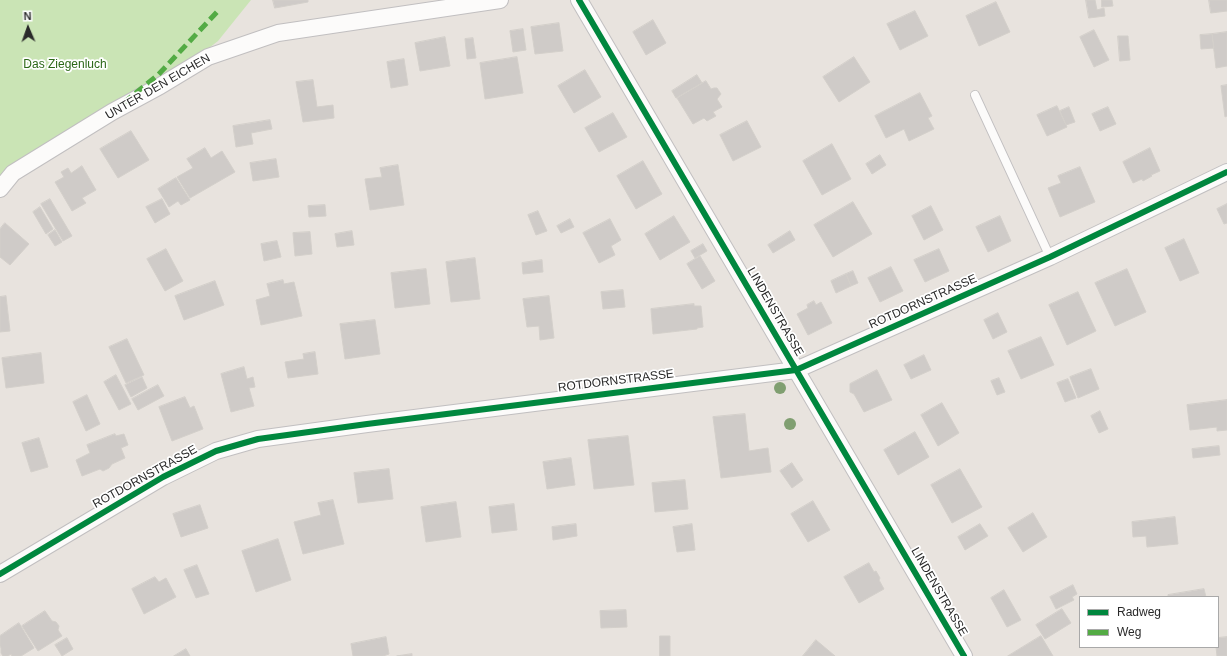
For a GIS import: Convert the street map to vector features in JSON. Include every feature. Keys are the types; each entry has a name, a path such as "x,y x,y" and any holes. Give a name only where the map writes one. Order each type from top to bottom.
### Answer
{"street":[{"name":"UNTER DEN EICHEN","path":"0,189 13,173 112,112 160,86 208,56 278,33 500,0"},
{"name":"LINDENSTRASSE","path":"579,0 964,656"},
{"name":"ROTDORNSTRASSE","path":"0,572 163,477 216,451 258,439 796,370 1050,257 1227,172"}],"lane":[{"path":"975,95 1050,257"}],"green space":[{"name":"Das Ziegenluch","path":"0,0 251,0 218,41 160,86 0,189"}],"building":[{"path":"273,0 308,0 308,2 275,8"},
{"path":"1086,0 1095,0 1097,10 1104,8 1105,16 1089,18"},
{"path":"1102,0 1112,0 1113,6 1102,7"},
{"path":"1209,0 1227,0 1227,11 1211,13"},
{"path":"996,2 1010,32 979,46 966,16"},
{"path":"915,11 928,36 900,50 887,24"},
{"path":"653,20 666,43 646,55 633,32"},
{"path":"559,23 563,51 535,54 531,27"},
{"path":"523,29 526,50 513,52 510,31"},
{"path":"1094,30 1109,60 1094,67 1080,37"},
{"path":"1227,32 1227,66 1216,68 1212,34"},
{"path":"1212,34 1214,48 1201,49 1200,35"},
{"path":"1118,36 1128,36 1130,60 1120,61"},
{"path":"445,37 450,66 420,71 415,43"},
{"path":"473,38 476,58 467,59 465,39"},
{"path":"517,57 523,93 485,99 480,63"},
{"path":"854,57 870,82 839,102 823,77"},
{"path":"404,59 408,85 391,88 387,62"},
{"path":"585,70 601,97 574,113 558,86"},
{"path":"697,75 702,83 676,98 672,91"},
{"path":"313,80 317,107 333,105 334,118 303,122 296,82"},
{"path":"706,81 711,89 717,88 721,94 717,99 722,107 713,112 716,116 707,121 704,118 693,124 677,98"},
{"path":"1227,85 1227,116 1225,117 1221,86"},
{"path":"920,93 932,116 928,118 934,129 909,141 904,129 886,138 875,116"},
{"path":"1057,106 1067,127 1047,136 1037,115"},
{"path":"1069,107 1075,122 1066,125 1060,111"},
{"path":"1108,107 1116,124 1100,131 1092,114"},
{"path":"613,113 627,137 599,152 585,128"},
{"path":"270,120 272,129 251,133 253,144 236,147 233,126"},
{"path":"747,121 761,147 733,161 720,135"},
{"path":"131,131 149,160 118,178 100,149"},
{"path":"832,144 851,179 822,195 803,161"},
{"path":"205,148 211,158 222,151 235,172 190,198 177,177 193,168 187,159"},
{"path":"1150,148 1160,171 1143,181 1142,179 1133,183 1123,162"},
{"path":"880,155 886,165 872,174 866,164"},
{"path":"276,159 279,177 253,181 250,163"},
{"path":"643,161 662,194 636,209 617,176"},
{"path":"398,165 404,205 370,210 365,179 382,177 380,168"},
{"path":"82,166 96,190 82,198 86,203 72,211 55,182 64,177 61,172 68,168 71,173"},
{"path":"1080,167 1095,202 1060,217 1048,188 1061,183 1058,176"},
{"path":"176,178 190,200 181,205 178,201 169,207 158,189"},
{"path":"50,199 72,236 63,241 41,204"},
{"path":"162,199 170,214 155,223 146,207"},
{"path":"853,202 872,234 833,257 814,225"},
{"path":"1227,204 1227,223 1224,224 1217,209"},
{"path":"325,205 326,216 309,217 308,206"},
{"path":"931,206 943,230 924,240 912,216"},
{"path":"40,207 53,229 46,234 33,212"},
{"path":"538,211 547,231 536,235 528,215"},
{"path":"674,216 690,242 660,260 645,234"},
{"path":"1000,216 1011,241 988,252 976,227"},
{"path":"570,219 574,227 561,233 557,226"},
{"path":"610,219 621,240 611,246 615,255 599,263 583,233"},
{"path":"5,223 29,244 10,265 0,257 0,229"},
{"path":"55,230 62,242 55,246 48,235"},
{"path":"352,231 354,245 337,247 335,234"},
{"path":"790,231 795,240 773,253 768,245"},
{"path":"310,232 312,254 295,256 293,233"},
{"path":"1184,239 1199,273 1180,281 1165,248"},
{"path":"277,241 281,257 264,261 261,244"},
{"path":"703,244 707,251 695,258 691,251"},
{"path":"166,249 183,281 165,291 147,259"},
{"path":"939,249 949,271 925,282 914,260"},
{"path":"700,256 715,281 702,289 687,264"},
{"path":"475,258 480,299 451,302 446,262"},
{"path":"542,260 543,272 523,274 522,263"},
{"path":"891,267 903,291 880,302 868,278"},
{"path":"426,269 430,304 395,308 391,273"},
{"path":"1127,269 1146,312 1115,326 1095,283"},
{"path":"853,271 858,283 851,286 846,274"},
{"path":"846,274 851,286 836,293 831,281"},
{"path":"283,280 284,284 294,282 302,316 261,325 256,300 270,296 267,284"},
{"path":"215,281 224,305 184,320 175,296"},
{"path":"623,290 625,307 603,309 601,292"},
{"path":"1078,292 1096,331 1067,345 1049,305"},
{"path":"6,296 10,331 0,332 0,297"},
{"path":"549,296 554,338 540,340 539,326 527,327 523,299"},
{"path":"814,301 816,305 821,302 832,323 808,335 797,314 808,308 807,305"},
{"path":"694,304 694,306 701,306 703,327 653,334 651,309"},
{"path":"998,313 1007,332 993,339 984,320"},
{"path":"375,320 380,354 345,359 340,324"},
{"path":"1041,337 1054,365 1021,379 1008,351"},
{"path":"127,339 144,375 126,383 109,347"},
{"path":"315,352 318,374 288,378 285,362 304,359 303,354"},
{"path":"41,353 44,383 6,388 2,358"},
{"path":"924,355 931,370 911,379 904,365"},
{"path":"244,367 247,379 253,377 255,387 249,388 254,406 231,412 221,374"},
{"path":"1091,369 1099,389 1078,398 1070,377"},
{"path":"877,370 892,400 864,412 854,394 850,392 850,384"},
{"path":"116,375 131,404 119,410 104,382"},
{"path":"142,377 147,388 131,397 125,385"},
{"path":"999,378 1005,392 997,395 991,381"},
{"path":"1068,379 1076,398 1065,402 1057,383"},
{"path":"158,385 164,396 138,410 132,399"},
{"path":"87,395 100,424 86,431 73,402"},
{"path":"185,397 190,408 194,406 203,429 172,441 159,407"},
{"path":"1227,400 1227,430 1217,431 1217,427 1190,430 1187,405"},
{"path":"942,403 959,433 938,446 921,415"},
{"path":"1100,411 1108,429 1099,433 1091,416"},
{"path":"745,414 749,451 768,448 771,472 721,478 713,417"},
{"path":"915,432 929,457 898,475 884,450"},
{"path":"115,434 116,436 124,434 128,445 121,448 125,458 112,464 109,468 103,471 100,469 82,476 76,460 90,453 87,445"},
{"path":"628,436 634,485 594,489 588,440"},
{"path":"39,438 48,467 31,472 22,443"},
{"path":"1219,446 1220,455 1193,458 1192,449"},
{"path":"571,458 575,485 547,489 543,462"},
{"path":"792,463 803,480 792,488 780,471"},
{"path":"389,469 393,499 358,503 354,473"},
{"path":"960,469 982,507 952,523 931,485"},
{"path":"685,480 688,509 655,512 652,483"},
{"path":"333,500 344,544 303,554 294,522 321,515 318,503"},
{"path":"813,501 830,530 808,542 791,514"},
{"path":"456,502 461,537 426,542 421,507"},
{"path":"514,504 517,530 492,533 489,507"},
{"path":"200,505 208,528 181,537 173,514"},
{"path":"1033,513 1047,537 1023,552 1008,528"},
{"path":"1175,517 1178,544 1147,547 1146,536 1133,537 1132,522"},
{"path":"576,524 577,536 553,540 552,527"},
{"path":"692,524 695,550 677,552 673,527"},
{"path":"980,524 988,536 965,550 958,537"},
{"path":"278,539 291,580 256,592 242,551"},
{"path":"869,563 874,572 876,571 884,589 859,603 844,577"},
{"path":"197,565 209,594 196,598 184,570"},
{"path":"155,577 159,582 166,578 176,597 144,614 132,589"},
{"path":"1073,585 1077,594 1072,597 1074,600 1056,609 1050,597"},
{"path":"1204,589 1206,596 1168,596"},
{"path":"1004,590 1021,620 1007,627 991,598"},
{"path":"1062,609 1071,623 1045,639 1036,625"},
{"path":"626,610 627,627 601,628 600,611"},
{"path":"45,611 52,621 56,622 59,626 58,630 62,636 38,651 22,626"},
{"path":"19,623 34,648 21,656 12,656 11,654 8,656 3,656 1,653 0,636"},
{"path":"660,636 670,636 670,656 660,656"},
{"path":"1041,636 1053,656 1008,656"},
{"path":"386,637 389,654 383,656 353,656 351,644"},
{"path":"1227,637 1227,656 1217,656 1216,648 1219,648 1219,638"},
{"path":"67,638 73,649 62,656 55,645"},
{"path":"816,640 835,656 803,656"},
{"path":"186,649 190,656 174,656"},
{"path":"412,654 412,656 397,656"}],"marked path":[{"path":"112,112 158,75 217,12"}],"cycle path":[{"path":"579,0 964,656"},
{"path":"0,574 163,477 216,451 258,439 796,370 1050,257 1227,172"}]}
